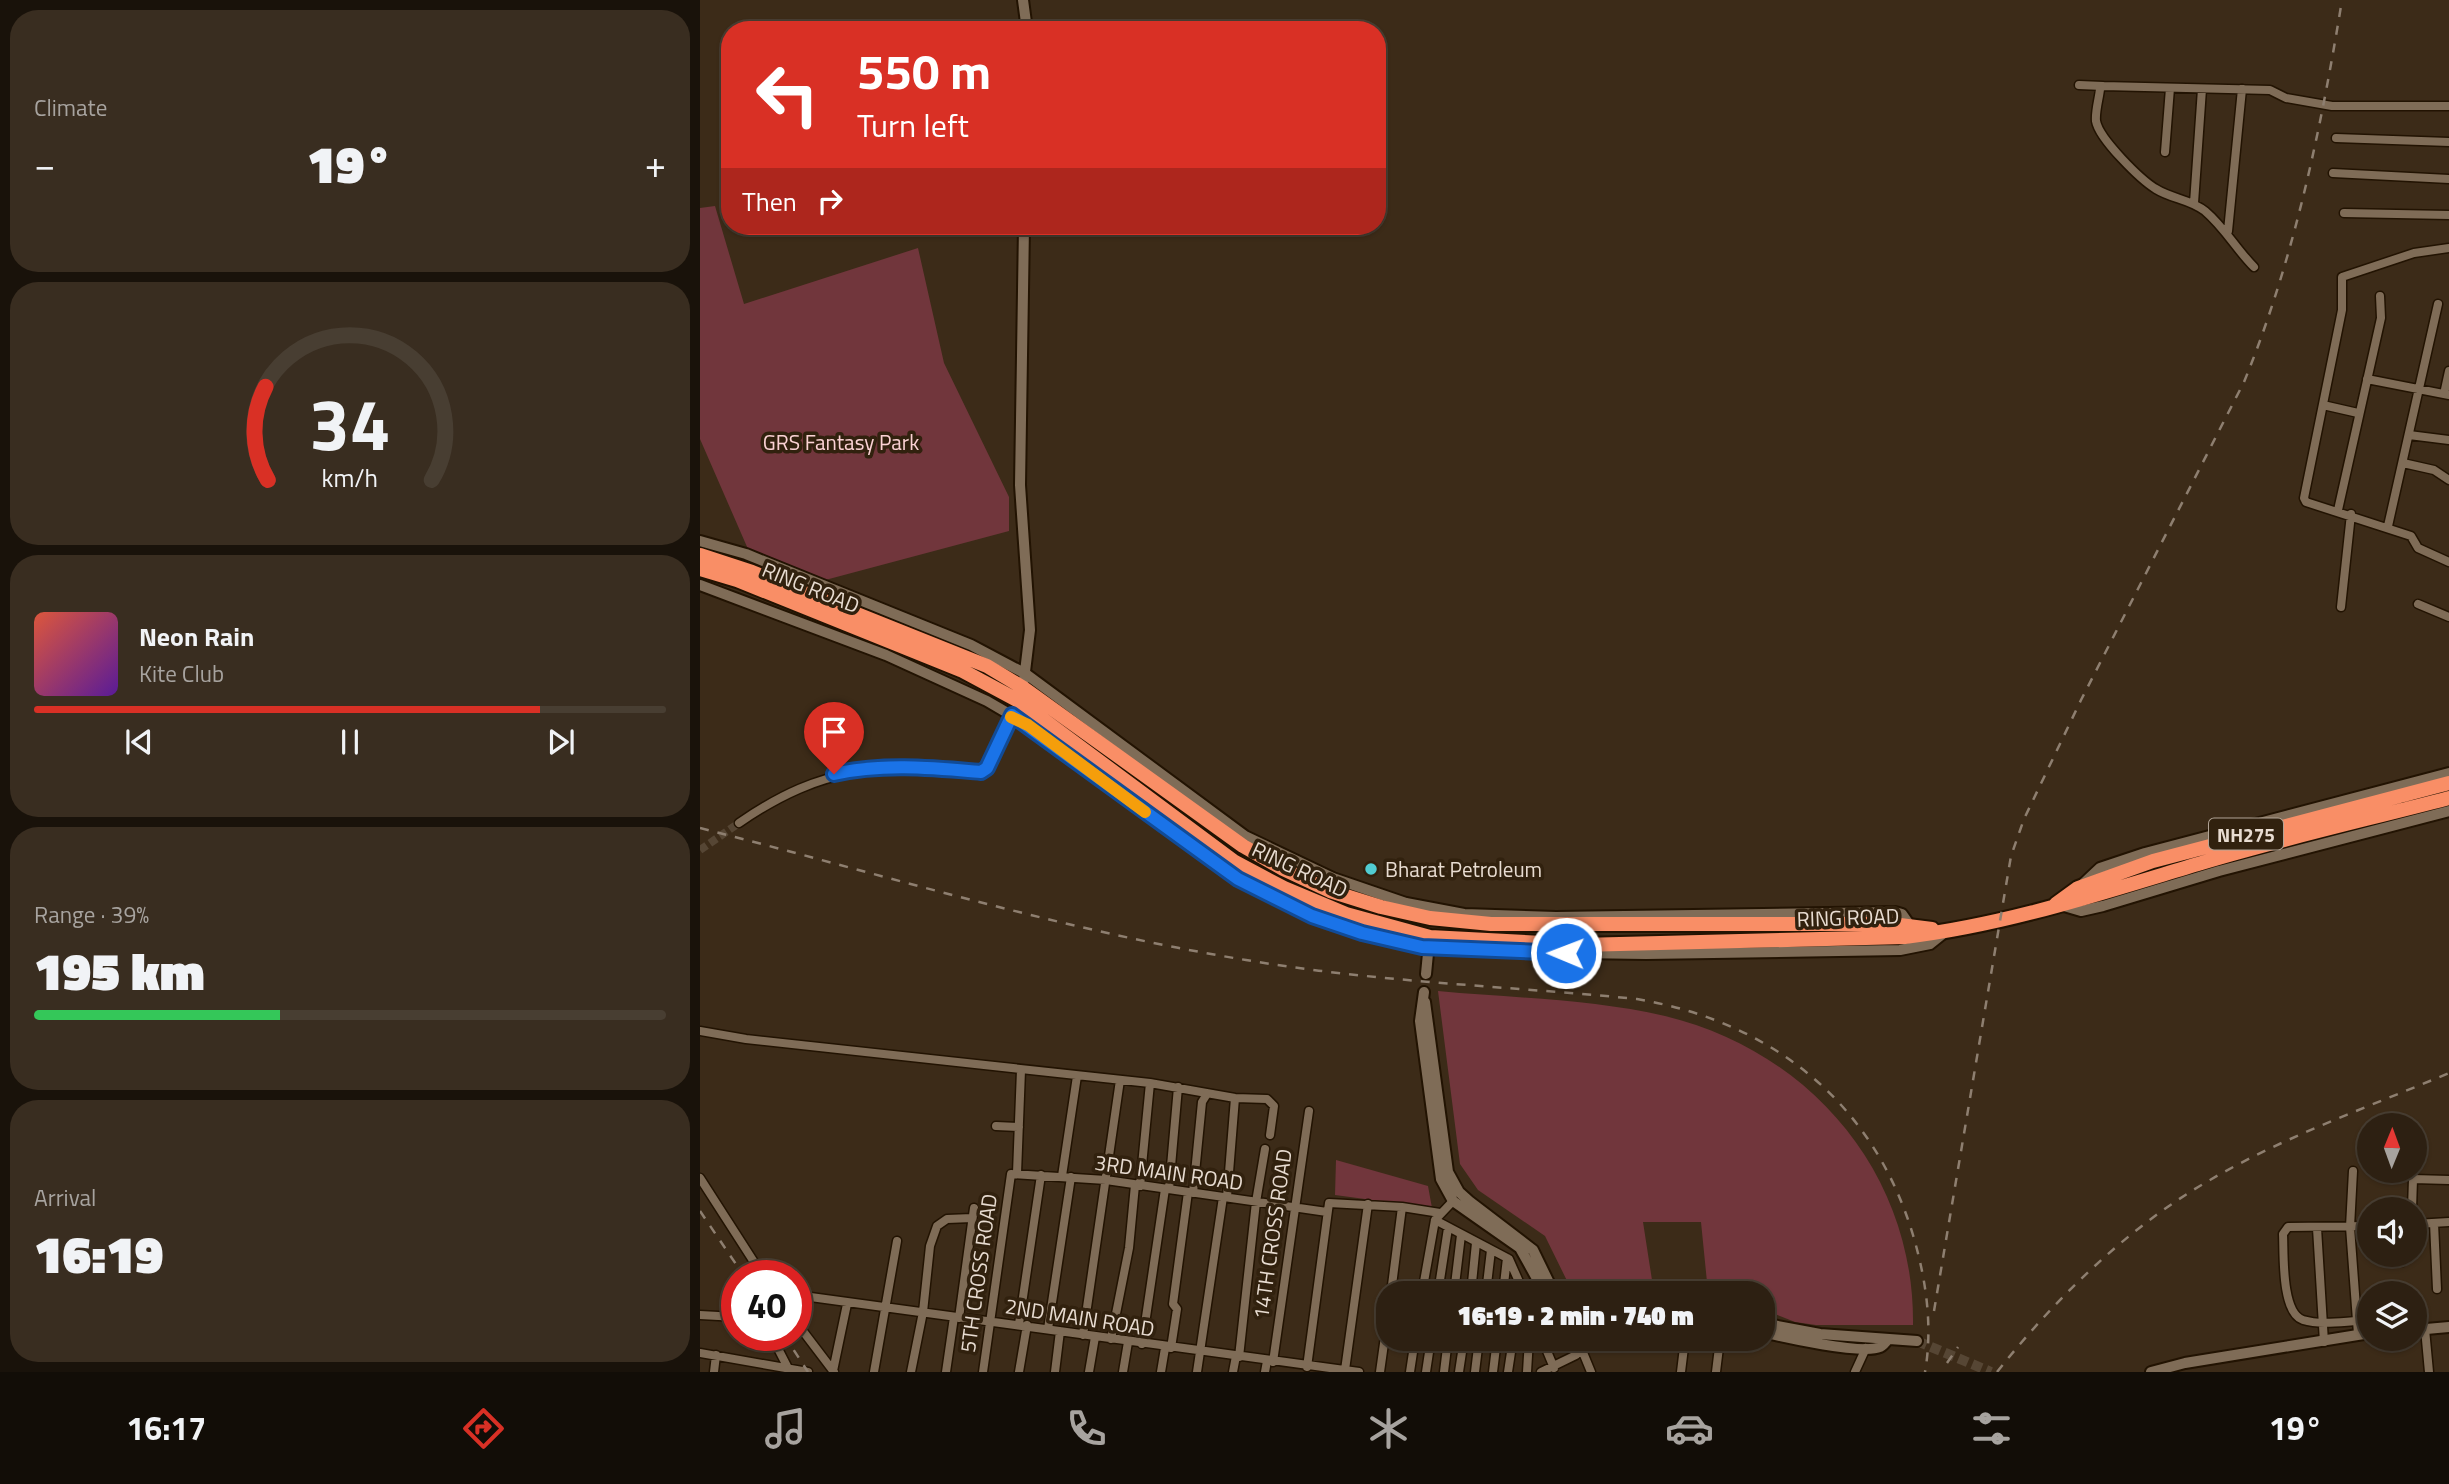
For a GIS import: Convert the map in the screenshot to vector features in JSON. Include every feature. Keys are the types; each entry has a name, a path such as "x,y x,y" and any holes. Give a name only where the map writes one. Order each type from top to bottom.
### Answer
{"highway":[{"name":"RING ROAD","path":"700,555 752,572 955,651 1022,687 1243,846 1330,891 1381,907 1430,918 1490,924 1909,925 1952,931"},
{"name":"RING ROAD","path":"700,569 737,580 963,671 1022,687 1235,862 1284,888 1346,914 1429,942 1580,945 1905,937 1952,931 2058,906 2200,863 2449,798"},
{"name":"RING ROAD","path":"2058,906 2078,888 2153,861 2238,836 2449,783"}],"street":[{"path":"1023,0 1026,21"},
{"path":"2079,85 2270,90 2286,98 2332,106 2449,106"},
{"path":"2103,86 2100,89 2096,117 2105,138 2156,189 2194,203 2228,231 2254,267"},
{"path":"2165,152 2170,88"},
{"path":"2194,203 2202,89"},
{"path":"2228,231 2242,89"},
{"path":"2336,138 2449,142"},
{"path":"2333,173 2449,179"},
{"path":"2344,213 2449,215"},
{"path":"739,823 764,806 811,783 849,771 909,767 981,772 987,768 1022,687 1030,596 1020,485 1024,235"},
{"path":"2449,248 2414,253 2342,277 2342,310 2304,498 2306,502 2351,514 2415,538 2418,548 2449,562"},
{"path":"2338,510 2381,318 2379,296"},
{"path":"2388,527 2438,304"},
{"path":"2367,379 2446,394 2449,371"},
{"path":"2323,405 2358,413"},
{"path":"2409,435 2449,440"},
{"path":"2403,463 2434,470 2449,480"},
{"path":"2341,607 2351,514"},
{"path":"700,541 746,554 971,645 1022,687"},
{"path":"700,585 932,674 1012,715 1238,879 1312,916 1362,933 1429,942 1426,974"},
{"path":"2418,604 2449,617"},
{"path":"2078,888 2100,867 2145,853 2449,773"},
{"path":"2058,906 2081,911 2092,909 2219,871 2449,811"},
{"path":"1538,1281 1520,1248 1453,1201 1441,1179 1435,1153 1420,1021 1424,996 1430,1020 1448,1172 1469,1201 1533,1250 1548,1281"},
{"path":"700,1031 746,1039 1150,1083 1272,1102 1270,1135"},
{"name":"5TH CROSS ROAD","path":"983,1372 1019,1128 1021,1070"},
{"path":"1048,1329 1077,1076"},
{"path":"1083,1335 1120,1080"},
{"path":"1111,1339 1129,1248 1150,1083"},
{"path":"1142,1345 1167,1189 1178,1087"},
{"path":"1161,1372 1177,1309 1172,1304 1191,1193 1202,1102 1207,1094"},
{"path":"1197,1372 1225,1197 1235,1098"},
{"name":"14TH CROSS ROAD","path":"1265,1372 1270,1361 1308,1111"},
{"path":"996,1126 1019,1128"},
{"path":"1233,1372 1265,1149"},
{"path":"2353,1171 2350,1227 2357,1321 2322,1323 2300,1320 2292,1311 2286,1293 2285,1229 2350,1227 2357,1227"},
{"name":"3RD MAIN ROAD","path":"1012,1175 1106,1181 1327,1212"},
{"path":"1019,1372 1041,1175"},
{"path":"700,1178 753,1260"},
{"path":"2412,1197 2413,1179 2449,1180"},
{"path":"1424,1281 1437,1217 1453,1201"},
{"path":"1302,1368 1329,1203 1402,1207 1437,1217 1448,1228 1507,1258 1517,1281"},
{"path":"1340,1371 1368,1204"},
{"path":"1393,1281 1402,1207"},
{"path":"946,1372 974,1208"},
{"path":"911,1372 923,1312 930,1246 941,1221 972,1218"},
{"path":"2427,1223 2449,1220"},
{"path":"2434,1223 2437,1289"},
{"path":"1440,1281 1448,1228"},
{"path":"2317,1228 2324,1342"},
{"path":"1455,1281 1461,1235"},
{"path":"874,1372 897,1241"},
{"path":"1472,1281 1476,1242"},
{"path":"1487,1281 1491,1250"},
{"path":"1504,1281 1507,1258"},
{"name":"2ND MAIN ROAD","path":"812,1299 1023,1325 1302,1368 1359,1372"},
{"path":"834,1372 847,1304"},
{"path":"700,1315 721,1316"},
{"path":"1775,1325 1820,1334 1917,1340"},
{"path":"2427,1329 2449,1327"},
{"path":"1055,1372 1060,1331"},
{"path":"1775,1335 1866,1348 1880,1347 1888,1339"},
{"path":"2151,1372 2185,1363 2357,1335"},
{"path":"1089,1372 1096,1337"},
{"path":"1123,1372 1128,1342"},
{"path":"812,1343 834,1372"},
{"path":"1854,1372 1866,1348"},
{"path":"779,1351 788,1368"},
{"path":"1380,1372 1383,1351"},
{"path":"1410,1372 1413,1351"},
{"path":"1426,1372 1429,1351"},
{"path":"1444,1372 1447,1351"},
{"path":"1460,1372 1463,1351"},
{"path":"1475,1372 1478,1351"},
{"path":"1493,1372 1496,1351"},
{"path":"1508,1372 1511,1351"},
{"path":"1527,1372 1528,1351"},
{"path":"1547,1351 1554,1368"},
{"path":"1541,1372 1554,1368 1574,1351"},
{"path":"1586,1351 1591,1372"},
{"path":"1681,1372 1684,1351"},
{"path":"1716,1372 1719,1351"},
{"path":"2424,1351 2429,1372"},
{"path":"700,1353 808,1372"},
{"path":"714,1372 716,1355"},
{"path":"750,1372 752,1362"}],"green space":[{"name":"GRS Fantasy Park","path":"715,206 721,235 724,235 744,304 918,248 944,363 1009,497 1009,531 799,587 758,572 700,439 700,208"},
{"path":"1438,991 1581,1002 1637,1010 1718,1033 1766,1058 1808,1090 1844,1127 1874,1171 1896,1218 1909,1270 1913,1325 1816,1325 1795,1322 1775,1314 1775,1281 1707,1281 1701,1222 1643,1222 1652,1281 1567,1281 1545,1236 1478,1190 1460,1164"},
{"path":"1336,1160 1428,1186 1432,1208 1335,1195"}],"tunnel":[{"path":"700,850 739,823"},
{"path":"1917,1341 1991,1372"}],"railway":[{"path":"1934,1311 2011,856 2024,819 2081,700 2244,382 2262,336 2304,194 2342,0"},
{"path":"700,828 972,900 1177,948 1343,974 1637,999 1686,1010 1731,1027 1773,1049 1811,1076 1844,1108 1872,1145 1895,1188 1918,1252 1928,1320 1925,1372"},
{"path":"1997,1372 2044,1317 2095,1266 2150,1219 2180,1199 2268,1149 2449,1073"},
{"path":"700,1211 733,1260"},
{"path":"1947,1363 1958,1347"},
{"path":"794,1351 808,1372"}],"slow traffic":[{"path":"1011,717 1012,715 1028,725 1145,812"}],"place":[{"name":"Bharat Petroleum","path":"1371,869"}],"route":[{"path":"834,774 909,767 981,772 987,768 1012,715 1238,879 1312,916 1362,933 1422,947 1566,953"}]}
